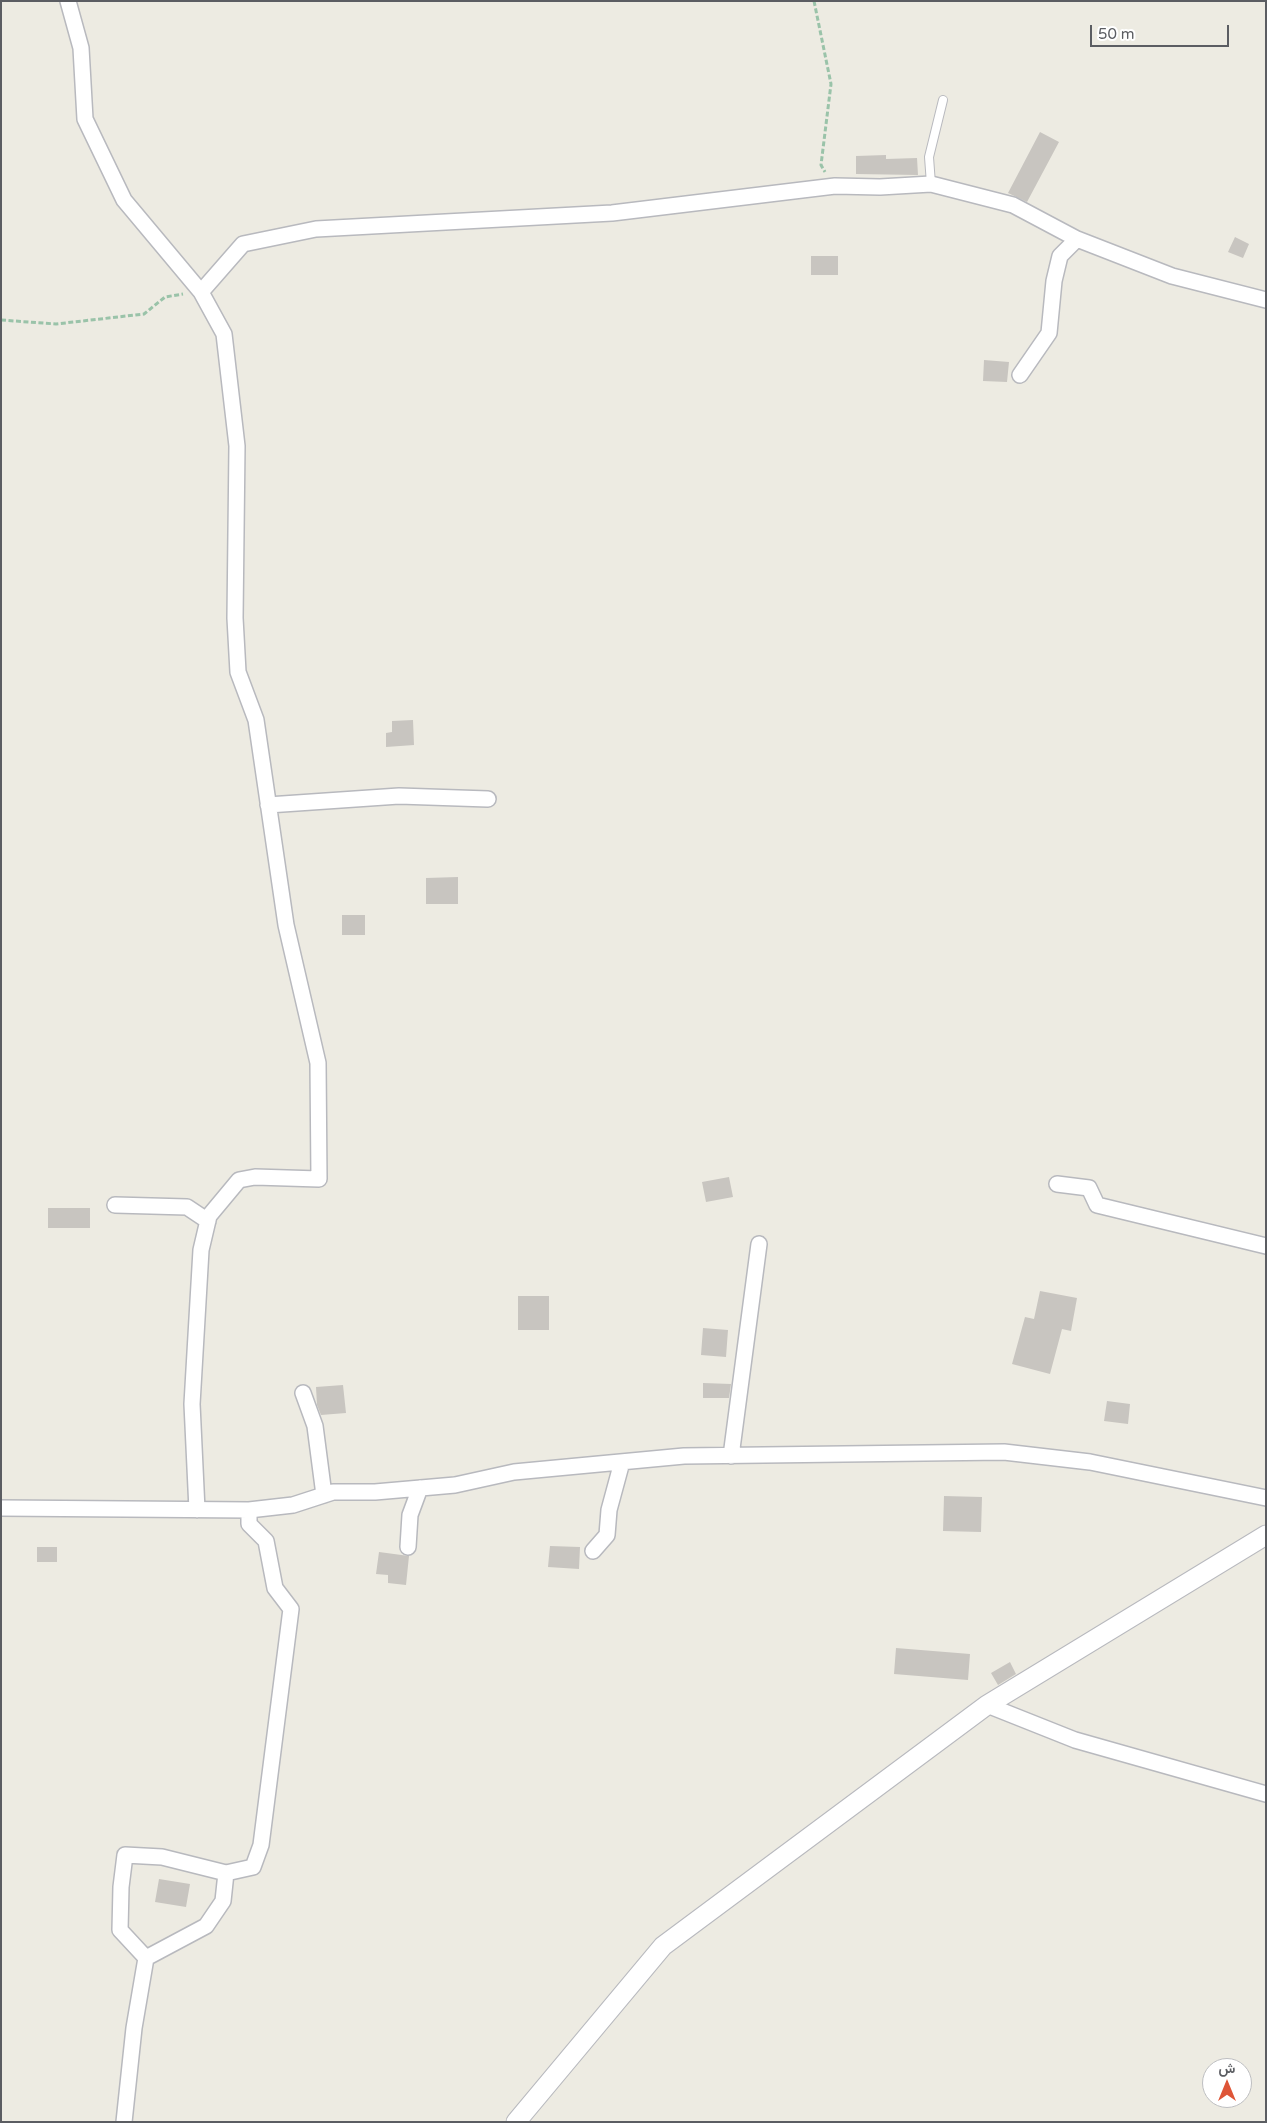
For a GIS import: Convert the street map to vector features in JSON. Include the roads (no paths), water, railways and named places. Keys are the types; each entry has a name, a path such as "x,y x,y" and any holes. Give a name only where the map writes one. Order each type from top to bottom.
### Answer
{"street":[{"path":"68,1 81,48 85,119 124,200 201,292 224,334 237,446 235,618 238,672 256,720 286,925 318,1063 319,1179 255,1177 239,1180 209,1216 201,1250 192,1404 197,1510"},
{"path":"201,292 243,244 316,229 612,213 835,186 880,187 931,184 1013,205 1077,239 1172,276 1266,300"},
{"path":"1020,375 1049,333 1054,281 1060,256 1077,239"},
{"path":"268,805 398,796 488,800"},
{"path":"1057,1184 1089,1188 1097,1205 1266,1246"},
{"path":"115,1205 187,1207 208,1221"},
{"path":"732,1456 759,1244"},
{"path":"303,1393 316,1426 324,1495"},
{"path":"1,1508 249,1510 293,1505 333,1492 375,1492 455,1485 514,1472 684,1456 1004,1452 1090,1462 1266,1498"},
{"path":"593,1551 607,1535 609,1510 622,1462"},
{"path":"408,1547 410,1515 420,1488"},
{"path":"146,1958 120,1930 121,1887 125,1854 162,1857 226,1873 253,1866 261,1845 291,1610 275,1588 266,1541 249,1524 249,1510"},
{"path":"516,2122 663,1946 987,1705 1266,1535"},
{"path":"987,1705 1075,1740 1266,1794"},
{"path":"146,1958 206,1926 223,1901 226,1873"},
{"path":"124,2122 134,2028 146,1958"}],"lane":[{"path":"931,184 929,157 943,100"}]}
